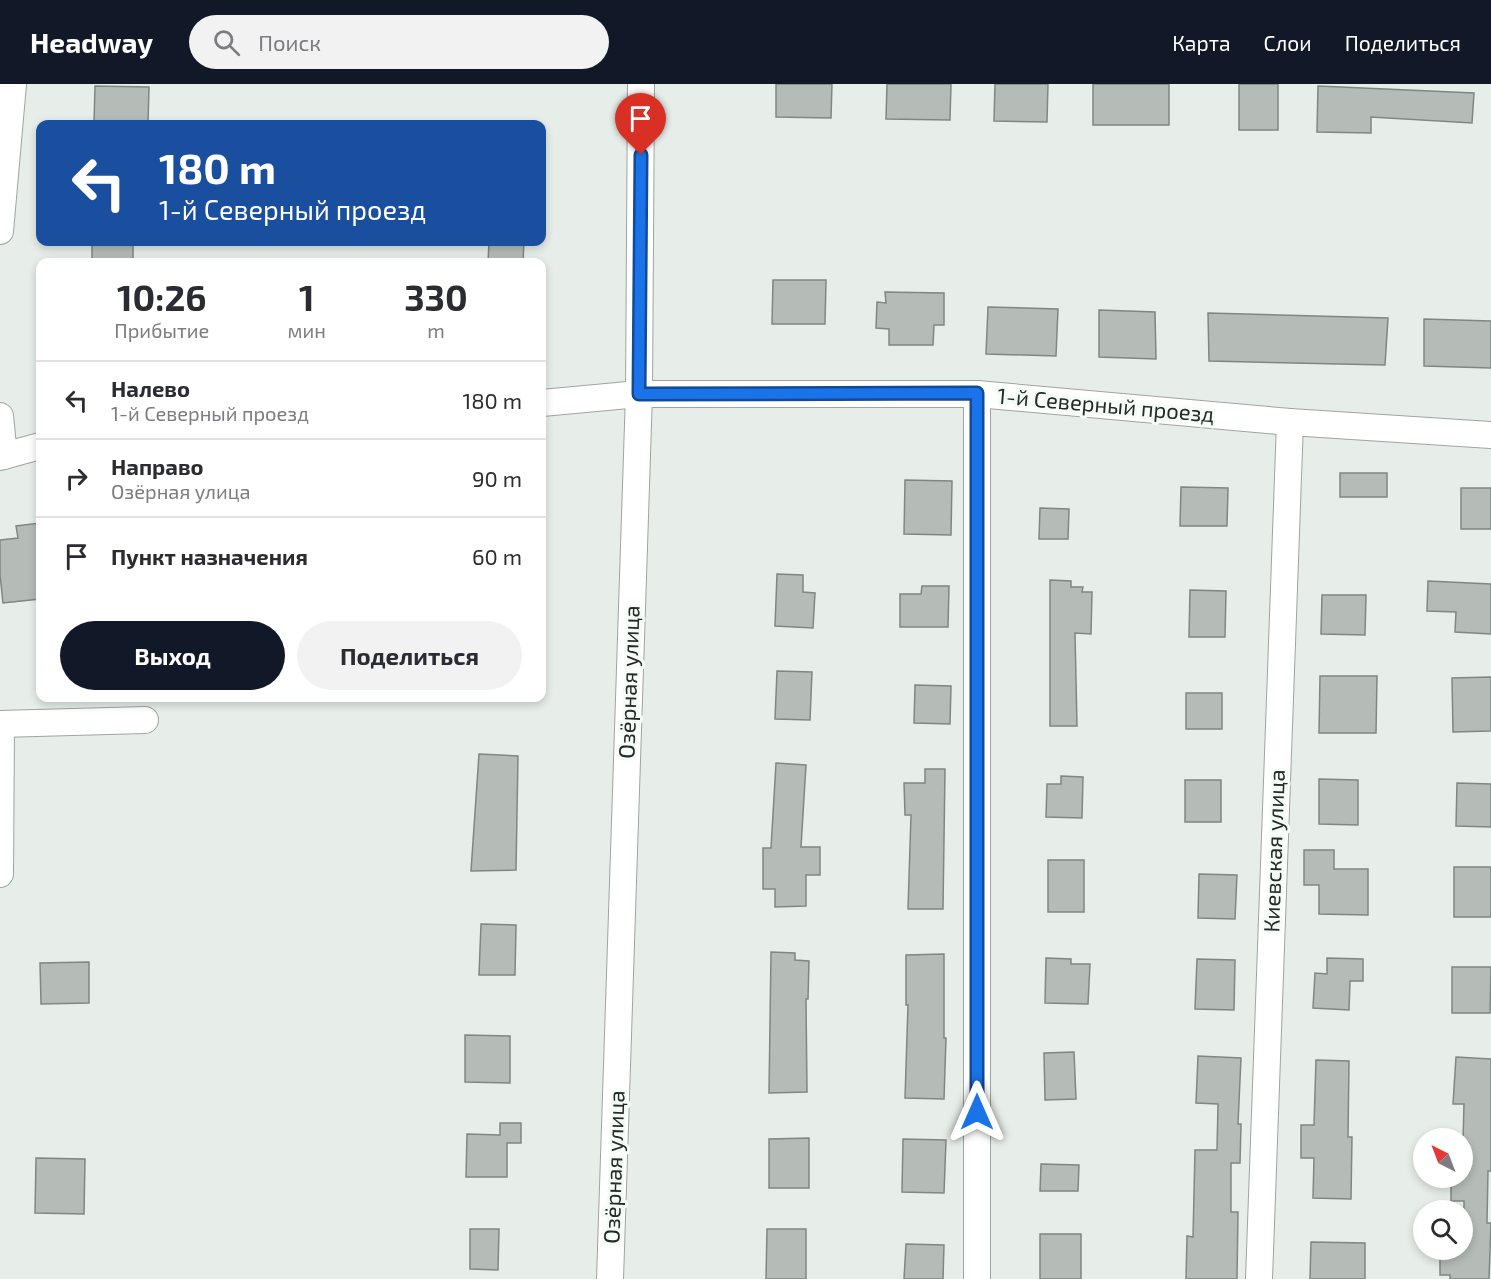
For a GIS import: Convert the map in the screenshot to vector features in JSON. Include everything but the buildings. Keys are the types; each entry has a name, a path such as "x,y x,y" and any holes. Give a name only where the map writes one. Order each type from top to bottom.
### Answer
{"street":[{"path":"0,231 13,84"},
{"name":"Озёрная улица","path":"610,1279 639,394 642,84"},
{"path":"977,393 977,1279"},
{"name":"1-й Северный проезд","path":"546,403 639,394 977,393 1290,422 1491,435"},
{"path":"0,416 2,457 36,447"},
{"name":"Киевская улица","path":"1259,1279 1290,422"},
{"path":"0,874 1,724 145,720"}],"route":[{"path":"641,155 639,394 977,393 977,1112"}]}
